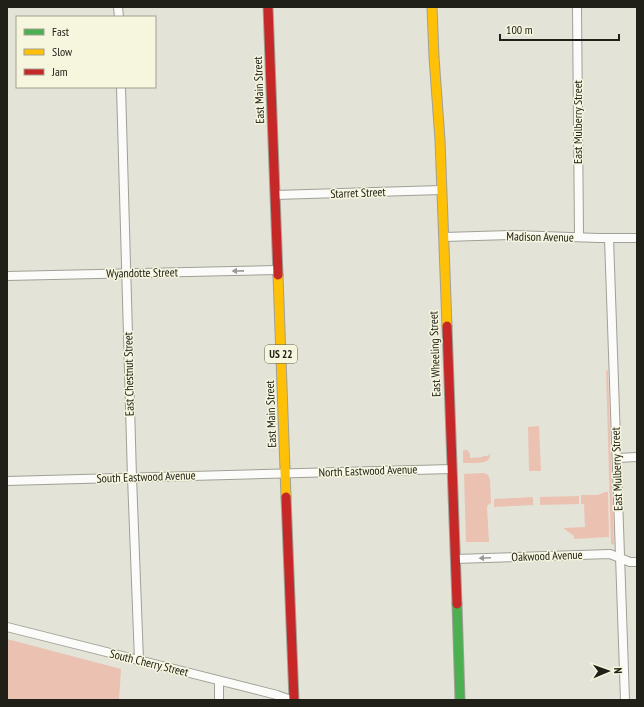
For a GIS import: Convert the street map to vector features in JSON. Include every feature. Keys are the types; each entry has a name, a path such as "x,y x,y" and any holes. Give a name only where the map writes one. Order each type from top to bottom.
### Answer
{"street":[{"name":"East Main Street","path":"268,7 290,583 292,700"},
{"name":"East Wheeling Street","path":"432,7 444,237 460,700"},
{"name":"East Mulberry Street","path":"577,7 579,237"},
{"name":"East Chestnut Street","path":"121,88 138,660"},
{"name":"Starret Street","path":"275,195 441,190"},
{"name":"Madison Avenue","path":"444,237 512,236 637,238"},
{"name":"East Mulberry Street","path":"609,238 625,700"},
{"name":"Wyandotte Street","path":"7,276 277,270"},
{"path":"617,458 637,457"},
{"name":"North Eastwood Avenue","path":"285,473 452,469"},
{"name":"South Eastwood Avenue","path":"7,482 285,473"},
{"name":"Oakwood Avenue","path":"456,559 611,554 630,562 637,562"},
{"name":"South Cherry Street","path":"7,627 220,680 292,700"},
{"path":"219,700 220,680"}],"shaded area":[{"path":"606,370 608,371 614,545 611,544"},
{"path":"539,426 541,471 529,471 528,427"},
{"path":"463,450 468,450 470,453 470,458 488,456 490,453 490,457 488,460 483,462 463,463"},
{"path":"482,473 488,475 490,480 491,503 487,507 489,542 466,542 464,474"},
{"path":"608,492 609,537 574,539 574,536 563,528 585,527 584,504 581,504 581,495 598,495"},
{"path":"579,496 579,504 540,505 540,497"},
{"path":"533,497 533,505 494,507 494,499"},
{"path":"7,639 121,669 119,700 7,700"}],"traffic: fast":[{"path":"457,604 460,700"}],"traffic: slow":[{"path":"432,7 440,140 447,326"},
{"path":"278,275 286,497"}],"traffic: jam":[{"path":"268,7 278,275"},
{"path":"447,326 457,604"},
{"path":"286,497 294,700"}]}
